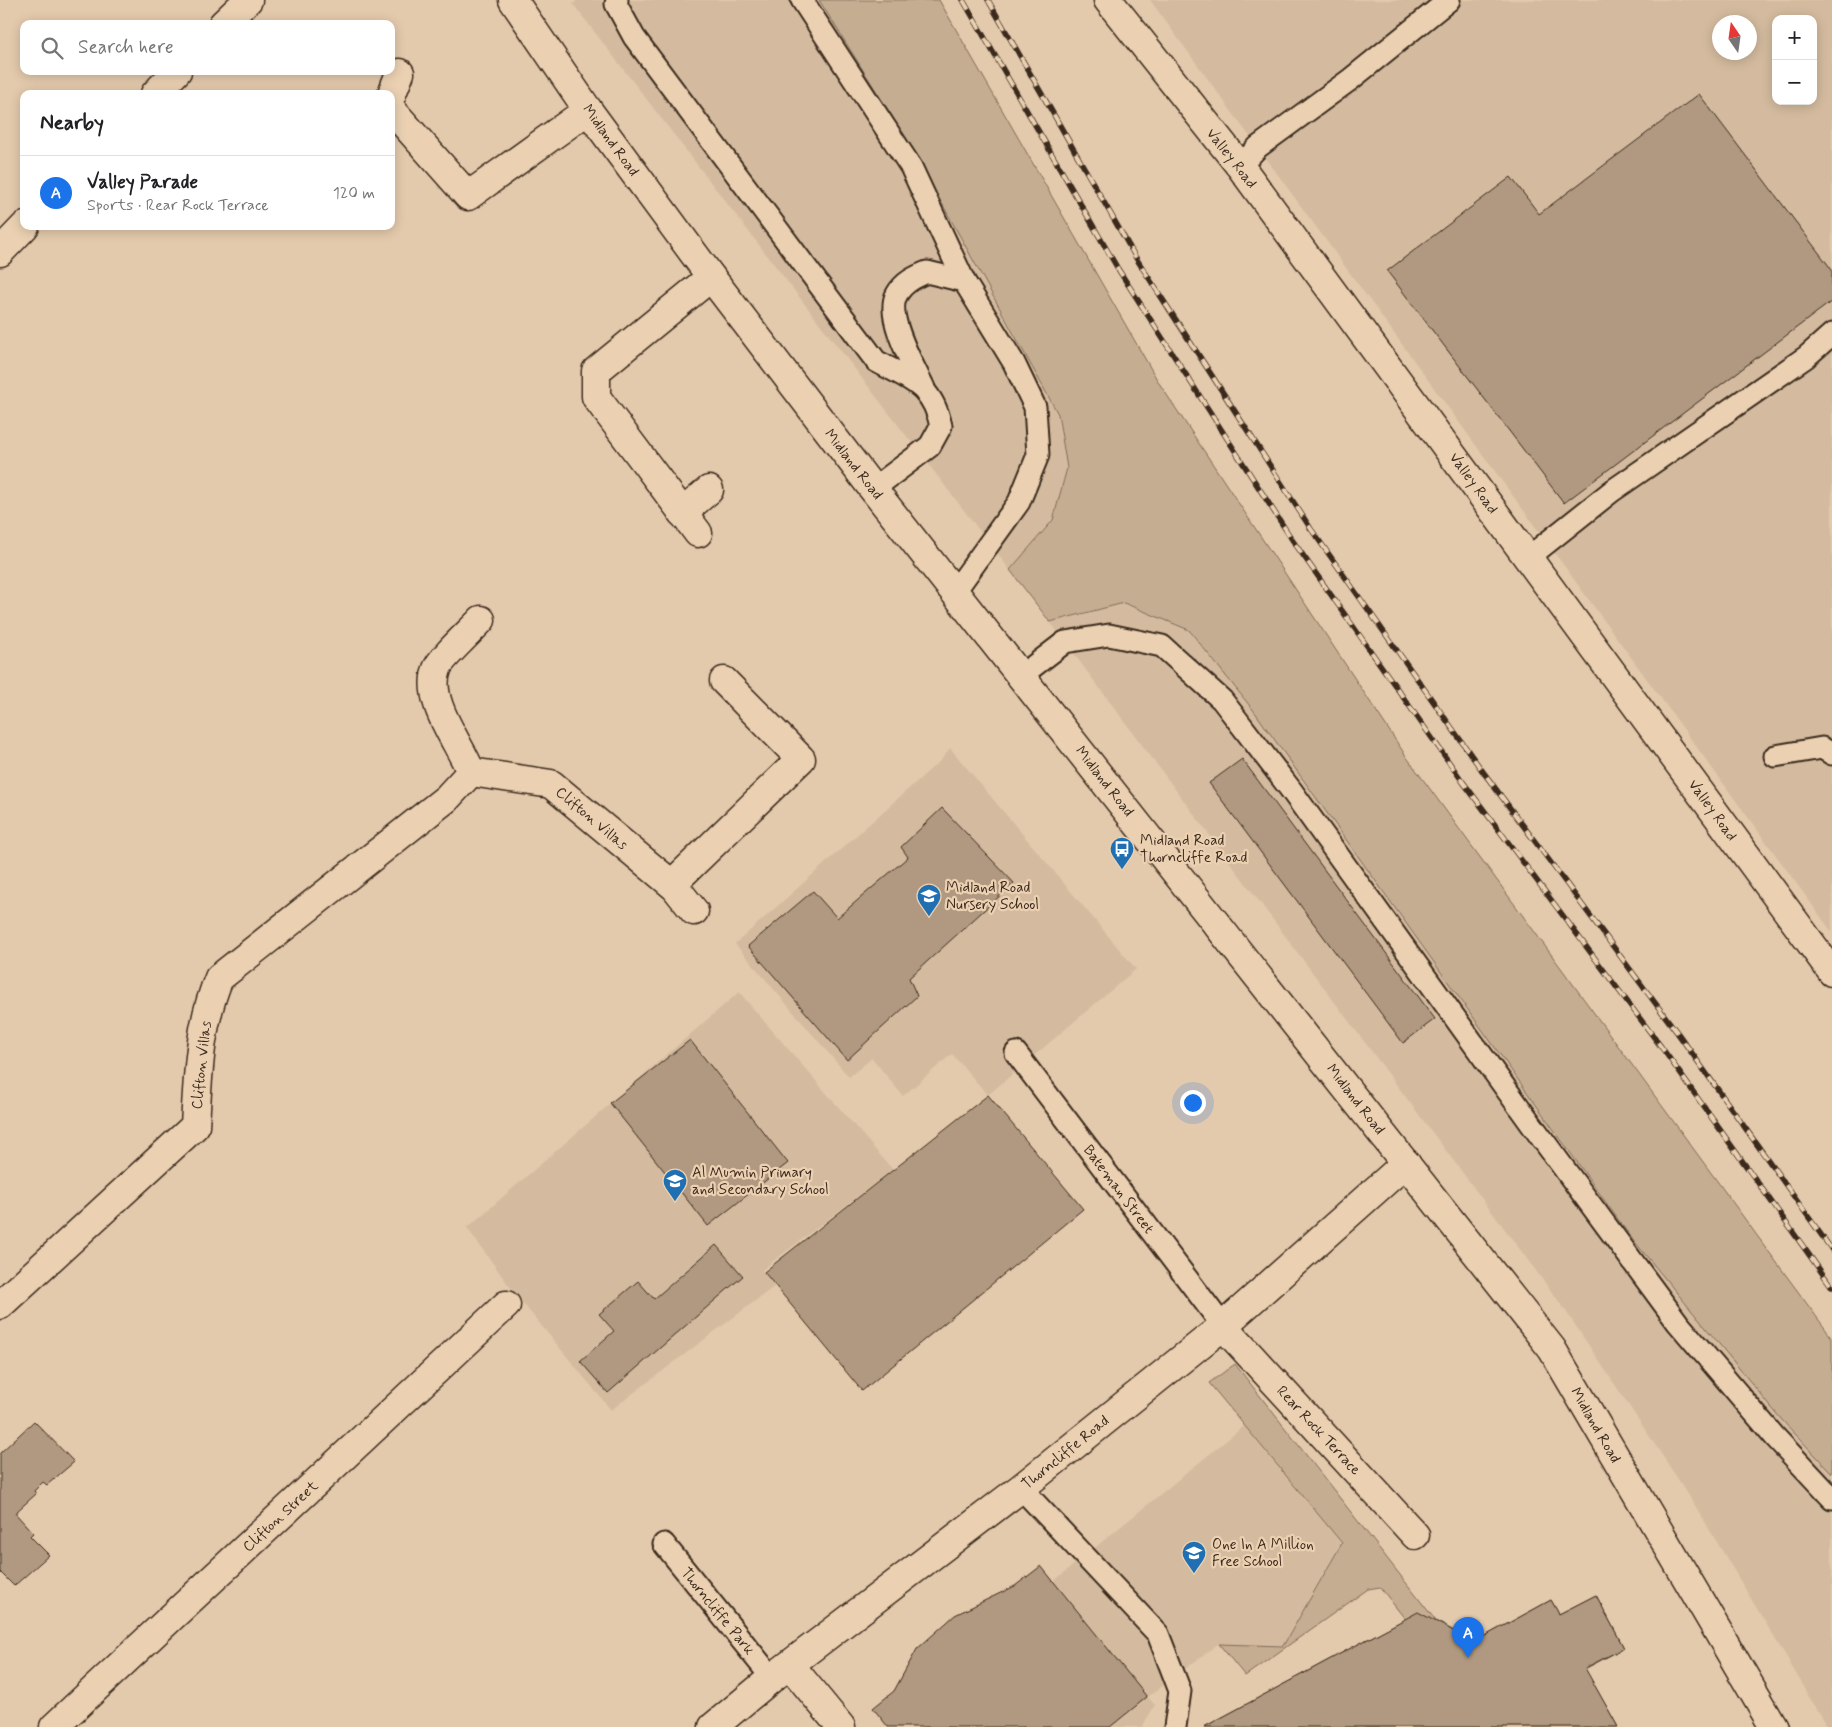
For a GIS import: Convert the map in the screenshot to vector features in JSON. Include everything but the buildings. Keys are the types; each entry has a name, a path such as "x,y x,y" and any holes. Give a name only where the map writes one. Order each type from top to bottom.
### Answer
{"main road":[{"path":"227,20 248,0"},
{"name":"Midland Road","path":"513,0 588,110 711,277 873,489 1022,675 1552,1349 1774,1727"},
{"name":"Valley Road","path":"1108,0 1240,166 1832,972"},
{"path":"159,90 173,75"},
{"path":"395,114 468,196 588,110"},
{"path":"0,252 21,230"},
{"path":"709,490 690,523 596,397 596,371 711,277"},
{"path":"471,772 462,751 440,712 434,691 437,667 481,620"},
{"path":"672,884 801,759 724,681"},
{"name":"Clifton Villas","path":"0,1305 195,1126 199,1053 208,1005 219,978 448,798 471,772 551,784 672,884 694,910"},
{"name":"Thorncliffe Road","path":"713,1727 781,1671 1021,1488 1223,1326 1406,1163"},
{"name":"Clifton Street","path":"54,1727 506,1305"},
{"name":"Rear Rock Terrace","path":"1223,1326 1414,1535"},
{"path":"781,1671 841,1727"}],"lane":[{"path":"617,0 616,4 634,37 876,361 924,388"},
{"path":"802,0 911,168 964,281 1014,363 1035,407 1038,455 1019,502 955,591"},
{"path":"1240,166 1258,147 1351,79 1449,0"},
{"path":"873,489 930,446 941,426 937,407 924,388 894,323 896,295 908,281 927,272 964,281"},
{"path":"1529,557 1612,491 1806,356 1832,334"},
{"path":"1022,675 1065,642 1109,634 1162,646 1222,700 1291,790 1532,1125 1678,1323 1775,1437 1832,1498"},
{"path":"1775,756 1822,748 1832,754"},
{"name":"Bateman Street","path":"1016,1053 1223,1326"},
{"path":"1021,1488 1158,1634 1180,1691 1175,1727"},
{"name":"Thorncliffe Park","path":"664,1544 781,1671"}],"shaded area":[{"path":"577,0 819,0 907,140 1058,414 1067,468 1053,520 1010,570 573,4"},
{"path":"819,0 939,0 1159,383 1408,759 1832,1338 1832,1473 1781,1419 1630,1236 1254,711 1189,630 1124,603 1050,622 1010,570 1053,520 1067,468 1058,414 907,140"},
{"path":"1150,0 1832,0 1832,932"},
{"path":"1124,603 1189,630 1254,711 1630,1236 1781,1419 1832,1473 1832,1727 1828,1727 1688,1494 1563,1307 1050,622"},
{"name":"Midland Road Nursery School","path":"950,748 1136,969 988,1095 952,1054 903,1096 872,1058 849,1077 735,944 942,759"},
{"name":"Al Mumin Primary and Secondary School","path":"739,992 893,1170 762,1270 775,1286 611,1410 516,1295 467,1228"},
{"path":"1235,1364 1436,1621 1474,1642 1551,1600 1559,1614 1596,1595 1624,1648 1585,1669 1618,1727 1204,1727 1405,1619 1380,1587 1368,1589 1245,1676 1219,1644 1283,1646 1342,1543 1209,1383"},
{"name":"One In A Million Free School","path":"1244,1426 1342,1543 1283,1646 1218,1644 1148,1697 1155,1705 1142,1727 888,1727 873,1708 894,1691 917,1649 955,1615 1015,1586 1041,1566 1054,1581"}],"railway":[{"path":"963,0 1118,269 1293,541 1463,782 1662,1048 1832,1287"},
{"path":"988,0 1136,258 1311,529 1481,769 1679,1035 1832,1250"}],"place":[{"name":"Midland Road Thorncliffe Road","path":"1122,870"},
{"name":"Midland Road Nursery School","path":"929,917"},
{"name":"Al Mumin Primary and Secondary School","path":"675,1202"},
{"name":"One In A Million Free School","path":"1194,1574"},
{"name":"Valley Parade","path":"1468,1658"}]}
